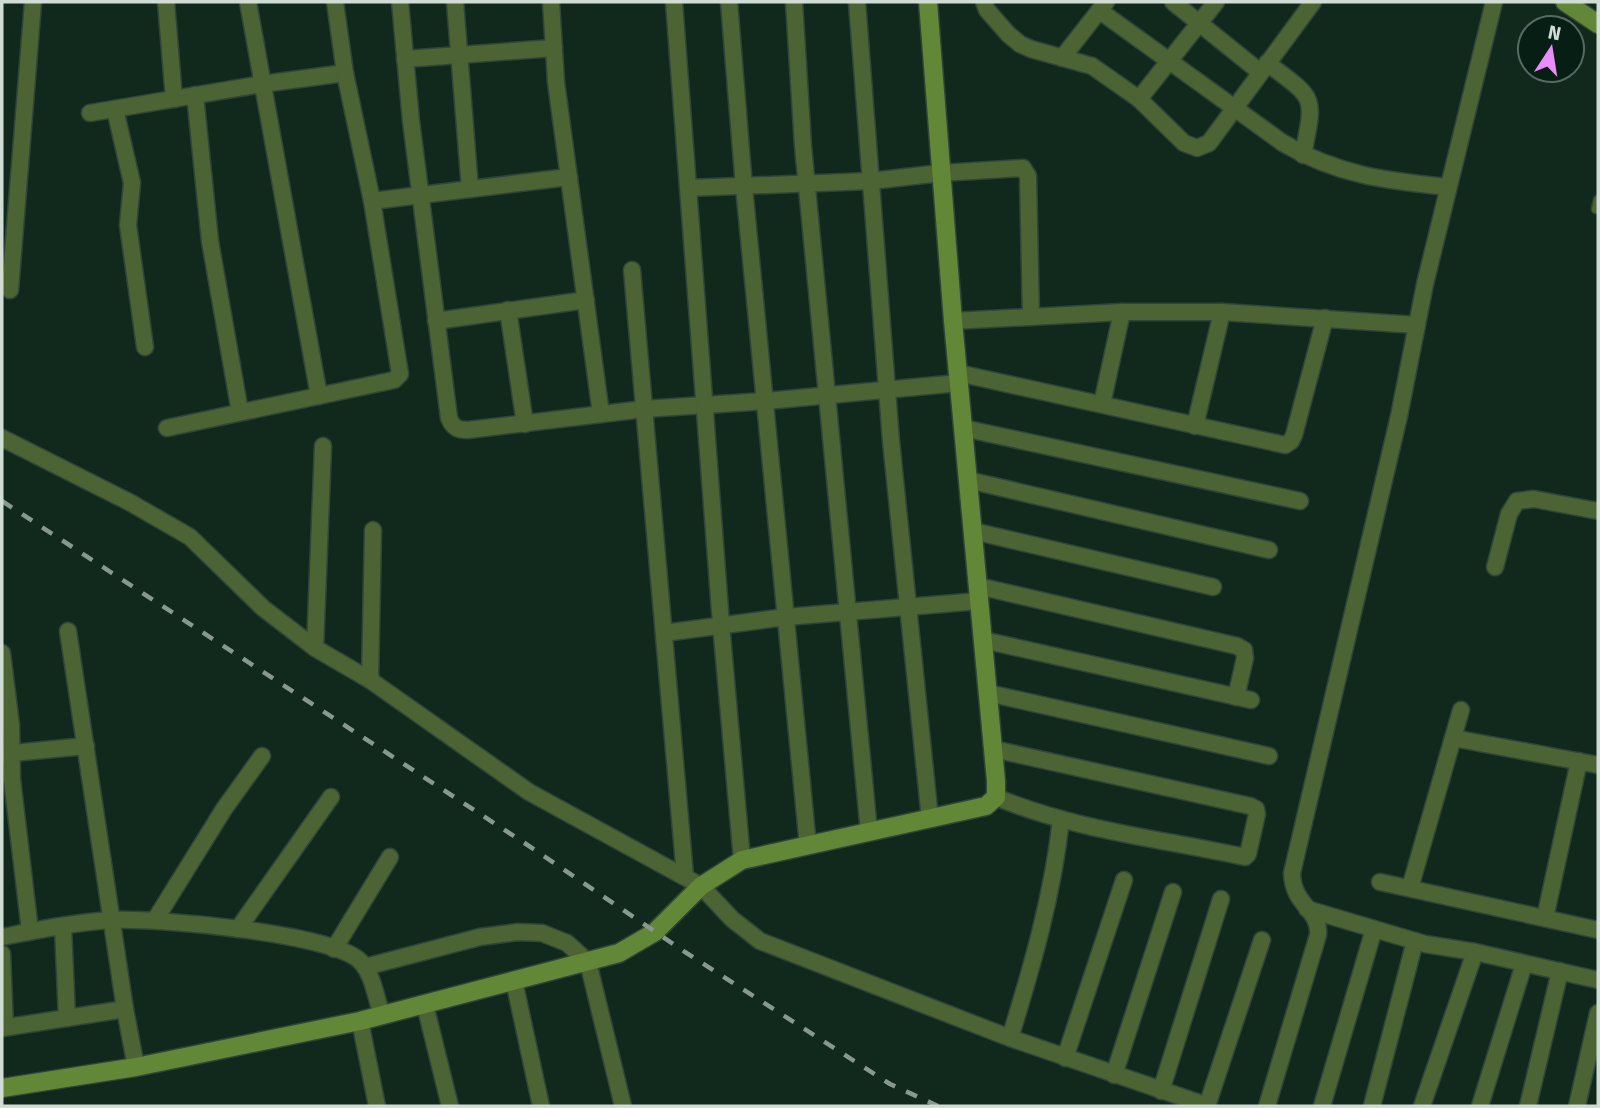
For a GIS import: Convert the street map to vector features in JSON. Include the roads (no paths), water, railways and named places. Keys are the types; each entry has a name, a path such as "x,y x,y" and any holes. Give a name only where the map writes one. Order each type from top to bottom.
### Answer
{"street":[{"path":"10,290 33,2"},
{"path":"166,2 174,99"},
{"path":"248,2 319,396"},
{"path":"167,428 394,380 400,374 372,201 345,74 335,2"},
{"path":"400,2 420,194 449,418 459,430 644,409 887,390 958,378 1102,404 1279,445 1288,444 1294,435 1325,318"},
{"path":"455,2 470,188"},
{"path":"551,2 556,82 601,414"},
{"path":"674,2 742,860"},
{"path":"729,2 744,187 808,846"},
{"path":"794,2 825,394 869,832"},
{"path":"857,2 887,390 930,818"},
{"path":"928,2 953,321 996,797"},
{"path":"984,2 1008,34 1020,44 1092,66 1139,99 1184,144 1197,148 1209,143 1312,2"},
{"path":"1173,2 1264,67 1303,90 1308,97 1311,113 1303,155"},
{"path":"1139,99 1216,2"},
{"path":"1267,1106 1318,935 1318,922 1294,893 1292,873 1399,416 1448,187 1494,2"},
{"path":"1565,2 1598,24"},
{"path":"1062,58 1103,6 1171,62 1303,155 1356,175 1448,187"},
{"path":"405,59 554,48"},
{"path":"90,114 262,84 345,74"},
{"path":"195,95 210,241 240,412"},
{"path":"115,109 132,183 128,225 145,347"},
{"path":"688,188 807,185 1019,168 1027,171 1031,317"},
{"path":"372,201 569,177"},
{"path":"632,270 685,876"},
{"path":"436,321 586,300"},
{"path":"508,310 525,424"},
{"path":"953,321 1122,312 1223,312 1417,326"},
{"path":"1102,404 1122,312"},
{"path":"1195,426 1223,312"},
{"path":"963,428 1300,501"},
{"path":"2,438 131,503 190,537 262,608 315,648 370,680 529,792 701,886 732,919 760,941 1010,1038 1208,1106 1262,940"},
{"path":"315,648 323,446"},
{"path":"968,480 1269,550"},
{"path":"1495,567 1508,514 1517,501 1534,499 1598,511"},
{"path":"370,680 373,530"},
{"path":"973,531 1213,587"},
{"path":"664,633 786,617 907,608 979,594 1237,646 1244,650 1244,699 983,640"},
{"path":"68,631 136,1067"},
{"path":"2,653 7,753 30,931"},
{"path":"988,694 1269,756"},
{"path":"1410,888 1461,710"},
{"path":"1453,738 1598,765"},
{"path":"7,753 86,746"},
{"path":"993,748 1250,806 1257,811 1248,855 1245,857 1060,819 996,797"},
{"path":"155,920 224,809 262,757"},
{"path":"1545,918 1579,761"},
{"path":"238,929 331,797"},
{"path":"2,1088 136,1067 360,1021 620,953 656,932 701,886 742,860 986,806 996,797"},
{"path":"1010,1038 1029,977 1055,867 1060,819"},
{"path":"334,948 390,858"},
{"path":"1065,1058 1124,880"},
{"path":"1380,882 1598,930"},
{"path":"1114,1075 1173,892"},
{"path":"1161,1091 1222,900"},
{"path":"1307,909 1415,941 1598,980"},
{"path":"2,937 111,920 155,920 238,929 295,939 334,948 359,960 365,967 382,1015"},
{"path":"63,927 67,1017"},
{"path":"1322,1106 1374,929"},
{"path":"365,967 467,940 518,932 542,933 567,943 588,962 622,1106"},
{"path":"1372,1106 1415,941"},
{"path":"1422,1106 1475,953"},
{"path":"2,954 3,1027 125,1009"},
{"path":"1480,1106 1524,964"},
{"path":"1528,1106 1560,971"},
{"path":"514,981 541,1106"},
{"path":"425,1005 450,1106"},
{"path":"1577,1106 1598,1013"},
{"path":"360,1021 377,1106"}],"railway":[{"path":"2,501 526,844 685,952 890,1084 938,1106"}]}
